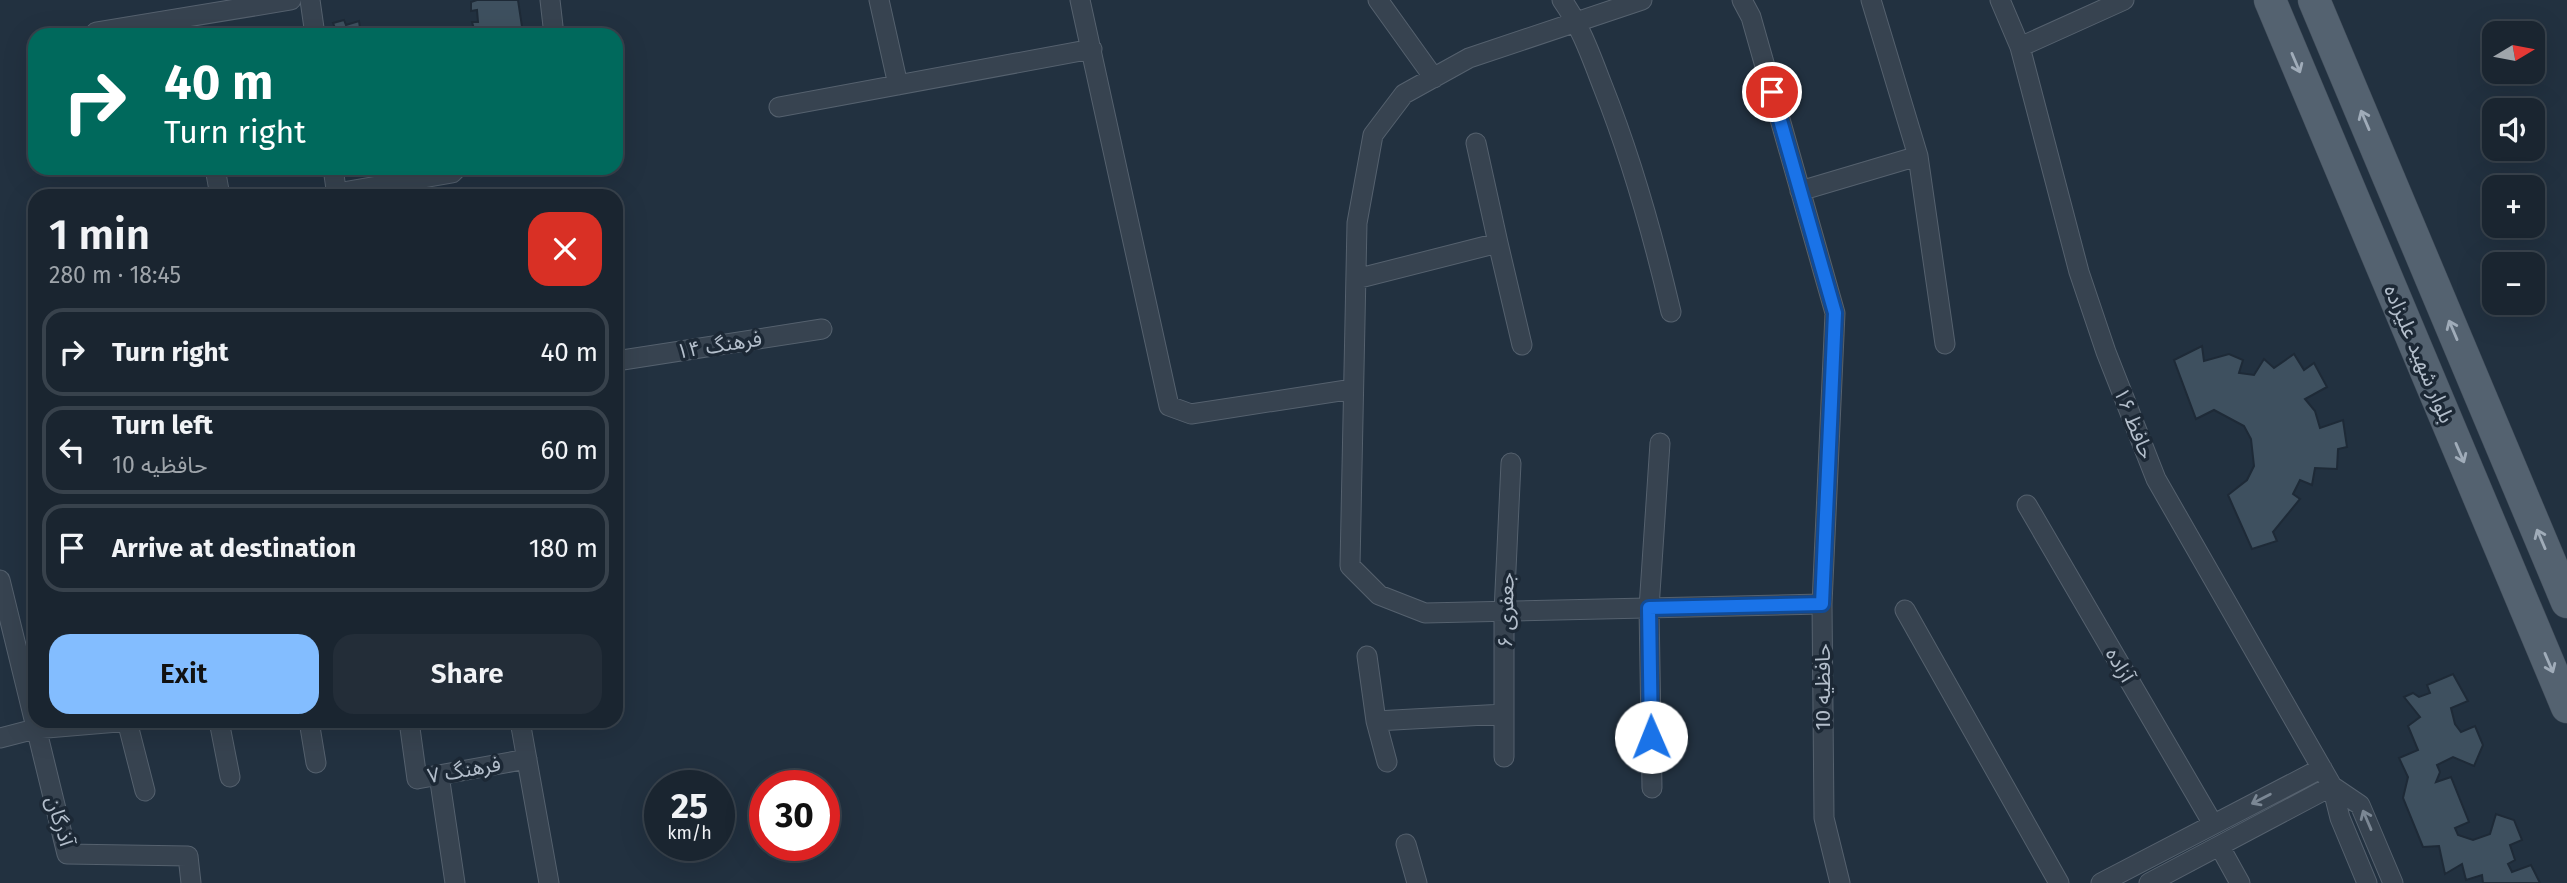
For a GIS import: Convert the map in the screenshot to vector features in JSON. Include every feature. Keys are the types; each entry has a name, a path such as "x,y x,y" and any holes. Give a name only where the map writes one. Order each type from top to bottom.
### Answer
{"main road":[{"name":"بلوار شهید علیزاده","path":"2270,0 2567,707"},
{"name":"بلوار شهید علیزاده","path":"2314,0 2567,602"}],"street":[{"path":"157,28 188,26 291,0"},
{"path":"310,0 314,28"},
{"path":"550,0 553,28"},
{"path":"879,0 898,85"},
{"path":"1080,0 1169,406 1191,414 1353,389"},
{"path":"1378,0 1434,78"},
{"path":"1562,0 1577,22 1617,123 1647,216 1671,312"},
{"path":"1642,0 1469,58 1404,94 1373,135 1357,223 1350,566 1379,594 1426,614 1822,604"},
{"name":"حافظیه 10","path":"1742,0 1751,17 1835,313 1822,604 1824,818 1840,883"},
{"path":"1871,0 1918,156 1945,344"},
{"name":"حافظ ۱۶","path":"2000,0 2020,47 2079,272 2106,352 2156,479 2332,786"},
{"path":"2020,47 2124,0"},
{"path":"779,107 1092,48"},
{"path":"1476,143 1522,345"},
{"path":"1800,191 1918,156"},
{"path":"368,189 442,175"},
{"path":"1356,279 1498,243"},
{"name":"فرهنگ ۱۴","path":"623,360 822,329"},
{"path":"1652,788 1649,608 1660,443"},
{"name":"جعفری ۶","path":"1504,757 1504,612 1511,463"},
{"name":"آزاده","path":"2027,505 2213,824"},
{"path":"0,580 28,699"},
{"path":"1905,610 2059,883"},
{"path":"1367,656 1376,721 1387,762"},
{"path":"1376,721 1504,714"},
{"path":"0,738 47,728"},
{"path":"130,728 145,790"},
{"path":"220,728 230,777"},
{"path":"310,728 316,763"},
{"name":"فرهنگ ۷","path":"410,728 418,779 527,759"},
{"path":"521,728 549,883"},
{"name":"آذرگان","path":"35,729 67,854 188,856 191,883"},
{"path":"2101,883 2322,768"},
{"path":"439,775 455,883"},
{"path":"2149,883 2332,786"},
{"path":"2332,786 2340,818 2367,883"},
{"path":"2332,786 2360,805 2393,883"},
{"path":"1406,844 1417,883"},
{"path":"2220,847 2240,883"}],"building":[{"path":"518,0 522,28 474,28 472,22 478,22 477,10 471,11 471,2"},
{"path":"344,20 346,25 359,21 360,28 335,28 333,23"},
{"path":"2202,346 2204,361 2229,354 2243,360 2239,373 2254,375 2264,359 2274,368 2294,354 2304,370 2314,363 2327,387 2305,399 2315,411 2320,428 2343,420 2347,447 2338,449 2337,469 2315,468 2312,485 2300,480 2293,494 2300,499 2273,532 2277,541 2252,549 2228,495 2247,480 2254,466 2251,439 2244,426 2214,410 2196,419 2174,360"},
{"path":"2453,674 2468,701 2451,708 2455,724 2461,732 2475,726 2483,745 2474,766 2453,757 2437,765 2440,772 2436,782 2451,777 2469,822 2455,828 2458,835 2473,840 2490,834 2496,814 2514,820 2522,840 2510,845 2515,860 2508,864 2512,872 2531,865 2540,883 2483,883 2482,875 2466,880 2462,864 2445,874 2439,846 2423,847 2403,798 2408,777 2399,758 2418,750 2408,726 2420,717 2404,697 2413,693 2419,697 2430,693 2427,685"}],"route":[{"path":"1651,737 1649,608 1822,604 1835,313 1772,92"}]}
